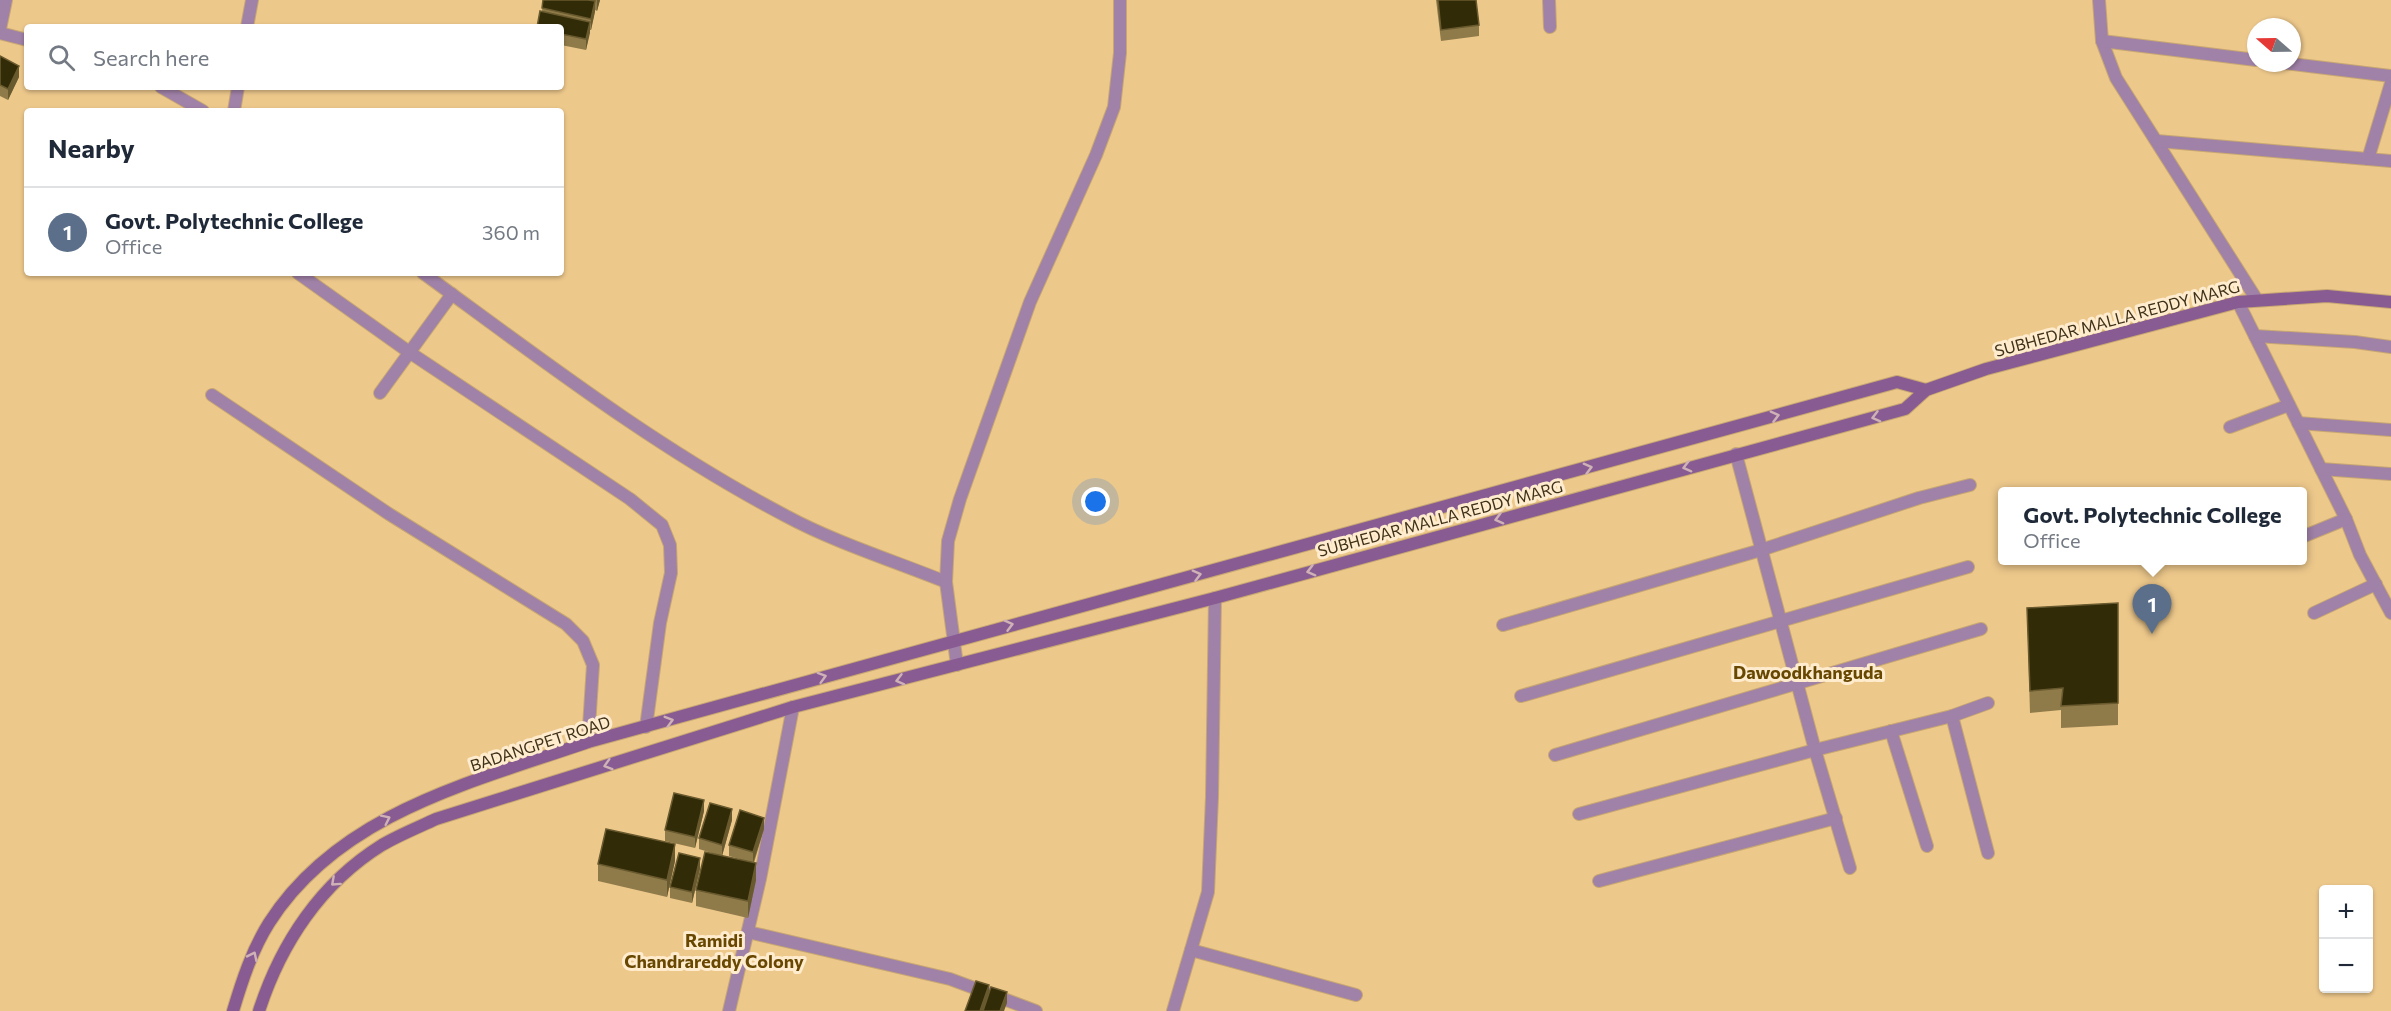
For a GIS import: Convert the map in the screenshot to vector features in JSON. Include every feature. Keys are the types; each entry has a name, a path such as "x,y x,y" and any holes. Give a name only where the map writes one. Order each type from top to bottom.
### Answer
{"main road":[{"name":"SUBHEDAR MALLA REDDY MARG","path":"957,665 1215,598 1905,409 1926,390 1986,369 2238,302 2327,296 2391,302"},
{"name":"SUBHEDAR MALLA REDDY MARG","path":"952,640 1215,571 1898,382 1926,390"},
{"name":"BADANGPET ROAD","path":"233,1011 246,970 269,923 287,898 329,855 374,825 434,795 588,742 952,640"},
{"path":"259,1011 269,981 296,930 331,884 382,845 436,819 793,707 957,665"}],"street":[{"path":"6,0 0,31 24,39"},
{"path":"248,24 252,0"},
{"path":"957,665 946,582 948,541 960,499 1030,302 1096,155 1114,107 1120,53 1120,0"},
{"path":"1549,0 1550,27"},
{"path":"2099,0 2102,41 2116,78 2257,300"},
{"path":"2102,41 2247,59"},
{"path":"2301,65 2391,76"},
{"path":"2367,159 2391,82"},
{"path":"165,90 197,108"},
{"path":"234,108 238,90"},
{"path":"2157,141 2391,161"},
{"path":"302,276 409,352 630,499 662,525 670,545 670,573 660,623 646,727"},
{"path":"427,276 574,383 711,475 788,517 946,582"},
{"path":"380,393 452,294"},
{"path":"2238,302 2346,519 2360,555 2391,613"},
{"path":"2255,336 2355,342 2391,347"},
{"path":"212,394 388,514 566,624 583,641 593,665 588,742"},
{"path":"2230,427 2289,405"},
{"path":"2298,423 2391,430"},
{"path":"1736,454 1815,750 1850,868"},
{"path":"2321,469 2391,474"},
{"path":"1503,625 1761,550 1919,498 1970,485"},
{"path":"2307,535 2346,519"},
{"path":"1521,696 1968,567"},
{"path":"2314,613 2376,584"},
{"path":"1173,1011 1208,892 1215,598"},
{"path":"1555,755 1799,685 1981,629"},
{"path":"1579,814 1815,750 1952,716 1988,703"},
{"path":"729,1011 748,932 754,877 793,707"},
{"path":"1952,716 1988,853"},
{"path":"1891,731 1927,846"},
{"path":"1599,881 1836,818"},
{"path":"748,932 950,979 1036,1011"},
{"path":"1191,950 1356,995"}],"building":[{"path":"543,0 595,1 591,19 542,8"},
{"path":"1438,0 1476,0 1479,25 1441,30"},
{"path":"540,11 590,22 586,39 564,35 564,24 538,24"},
{"path":"0,56 19,66 8,89 0,85"},
{"path":"2118,603 2118,703 2061,706 2063,688 2030,691 2027,608"},
{"path":"674,793 704,800 695,837 665,830"},
{"path":"710,803 732,809 722,845 699,838"},
{"path":"740,810 764,818 753,852 729,845"},
{"path":"606,829 675,844 667,880 598,864"},
{"path":"705,852 756,863 748,901 696,890"},
{"path":"679,853 700,858 692,892 670,887"},
{"path":"976,981 989,985 980,1011 965,1011"},
{"path":"991,987 1007,992 1000,1011 983,1011"}],"place":[{"name":"Govt. Polytechnic College","path":"2152,634"}],"district":[{"name":"Dawoodkhanguda","path":"1808,672"},
{"name":"Ramidi Chandrareddy Colony","path":"714,950"}]}
